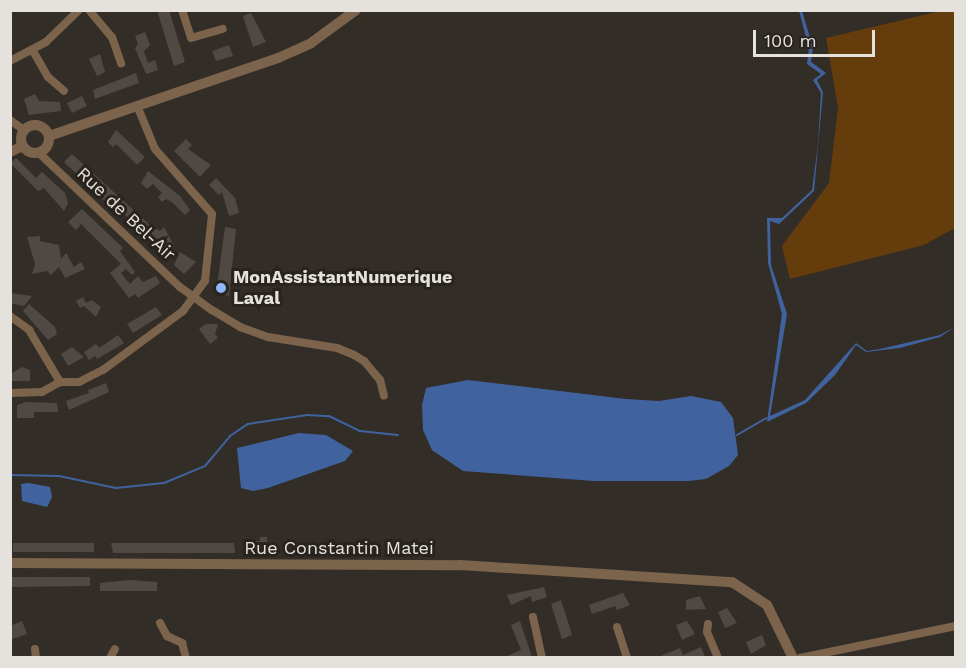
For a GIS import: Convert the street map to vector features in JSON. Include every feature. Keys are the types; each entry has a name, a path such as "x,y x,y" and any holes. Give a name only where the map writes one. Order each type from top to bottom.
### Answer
{"street":[{"path":"89,10 112,37 121,63"},
{"path":"182,10 191,38 223,29"},
{"path":"49,136 138,108 278,58 311,43 356,10"},
{"path":"10,61 33,51 73,13"},
{"path":"33,51 48,76 64,91"},
{"path":"10,393 42,392 60,382 79,382 103,370 183,311 205,281 212,214 155,149 138,108"},
{"path":"10,120 24,130"},
{"path":"24,130 39,125 49,136"},
{"path":"23,146 24,130"},
{"path":"10,152 23,146 38,152 47,147 49,136"},
{"name":"Rue de Bel-Air","path":"38,152 194,296 240,327 268,337 337,348 364,361 380,380 384,396"},
{"path":"10,316 29,330 60,382"},
{"name":"Rue Constantin Matei","path":"10,563 460,565 732,582 753,593 772,613 793,657"},
{"path":"533,617 542,657"},
{"path":"160,622 167,636 182,643 186,657"},
{"path":"708,624 707,632 718,657"},
{"path":"800,657 956,626"},
{"path":"617,627 627,657"},
{"path":"110,657 115,649"}],"shaded area":[{"path":"940,11 955,11 955,228 924,245 790,279 782,246 829,183 838,108 826,38"}],"water":[{"path":"799,11 802,11 813,48 811,62 826,73 817,80 823,92 814,191 779,224 770,221 771,265 787,314 770,416 805,400 856,343 867,351 880,349 940,335 955,327 940,337 900,348 866,352 856,345 835,375 806,403 767,422 782,314 768,263 767,218 782,218 812,190 818,145 821,93 813,80 821,74 807,64 809,48"},
{"path":"468,380 626,399 659,401 691,396 721,402 733,418 738,455 729,466 706,479 688,481 594,481 463,471 432,450 423,430 422,405 426,388"},
{"path":"299,433 326,435 353,451 345,461 268,488 253,491 241,488 237,448"},
{"path":"29,483 50,487 52,497 47,507 22,501 21,484"}],"building":[{"path":"157,10 169,10 185,62 174,66"},
{"path":"251,13 266,42 253,47 243,16"},
{"path":"145,32 150,45 144,51 148,63 155,60 158,70 146,74 135,48 138,44 135,36"},
{"path":"229,45 233,56 216,61 212,51"},
{"path":"100,54 105,72 97,76 89,59"},
{"path":"136,73 139,83 95,99 93,90"},
{"path":"35,94 39,101 60,102 61,111 29,115 24,99"},
{"path":"82,96 87,106 72,113 67,103"},
{"path":"116,130 145,157 137,165 116,144 113,147 108,142"},
{"path":"186,139 192,145 188,149 211,165 200,177 174,151"},
{"path":"72,154 151,226 160,231 164,227 174,246 165,255 116,206 113,209 64,162"},
{"path":"16,158 36,178 42,172 65,193 68,203 64,211 44,188 38,191 10,163"},
{"path":"148,171 180,196 190,210 185,215 166,199 162,202 158,197 162,193 153,184 147,189 141,183"},
{"path":"216,178 235,198 239,213 229,216 222,192 219,195 209,185"},
{"path":"82,209 123,248 120,251 135,272 132,275 126,269 121,273 130,284 138,276 143,282 156,276 160,283 138,298 135,294 129,298 110,273 121,264 81,224 76,230 68,222"},
{"path":"225,227 236,229 229,296 216,293"},
{"path":"40,236 40,241 59,245 61,259 66,253 74,267 81,262 85,269 65,278 59,267 51,275 47,271 32,274 35,264 27,237"},
{"path":"180,252 196,262 184,274 174,265"},
{"path":"10,293 32,296 24,306 10,303"},
{"path":"83,297 86,303 92,300 101,307 96,317 84,306 80,308 76,301"},
{"path":"29,304 55,327 57,334 48,340 23,311"},
{"path":"156,307 162,315 133,333 127,324"},
{"path":"206,324 218,324 215,334 218,338 210,344 199,329"},
{"path":"118,335 124,343 97,359 95,356 89,360 84,352 96,344 99,348"},
{"path":"72,347 84,357 68,366 61,354"},
{"path":"22,367 30,370 30,381 10,381 10,374"},
{"path":"106,383 109,392 69,410 66,401 89,393 88,390"},
{"path":"26,402 57,403 58,412 34,412 34,418 17,418 17,405"},
{"path":"260,537 267,537 268,552 253,552 254,541 260,541"},
{"path":"13,543 94,543 94,552 13,552"},
{"path":"111,543 234,543 235,553 113,553"},
{"path":"10,577 90,577 90,586 10,587"},
{"path":"129,580 157,582 157,591 100,591 100,583"},
{"path":"544,587 547,597 532,602 531,596 511,605 507,595"},
{"path":"623,593 630,605 617,610 615,606 592,614 589,605"},
{"path":"700,596 706,609 686,610 686,600"},
{"path":"561,600 572,635 562,639 551,604"},
{"path":"727,608 737,623 725,628 718,612"},
{"path":"22,621 27,634 10,640 10,626"},
{"path":"520,621 532,657 505,657 521,650 511,625"},
{"path":"687,621 695,634 682,640 676,625"},
{"path":"762,635 766,645 751,654 746,642"},
{"path":"701,647 705,657 658,657 680,648 683,655"}],"waterway":[{"path":"10,475 59,476 116,488 164,483 205,466 230,436 248,424 307,415 329,416 360,431 398,435"},
{"path":"737,435 766,418"}],"place":[{"name":"MonAssistantNumerique Laval","path":"221,288"}]}
